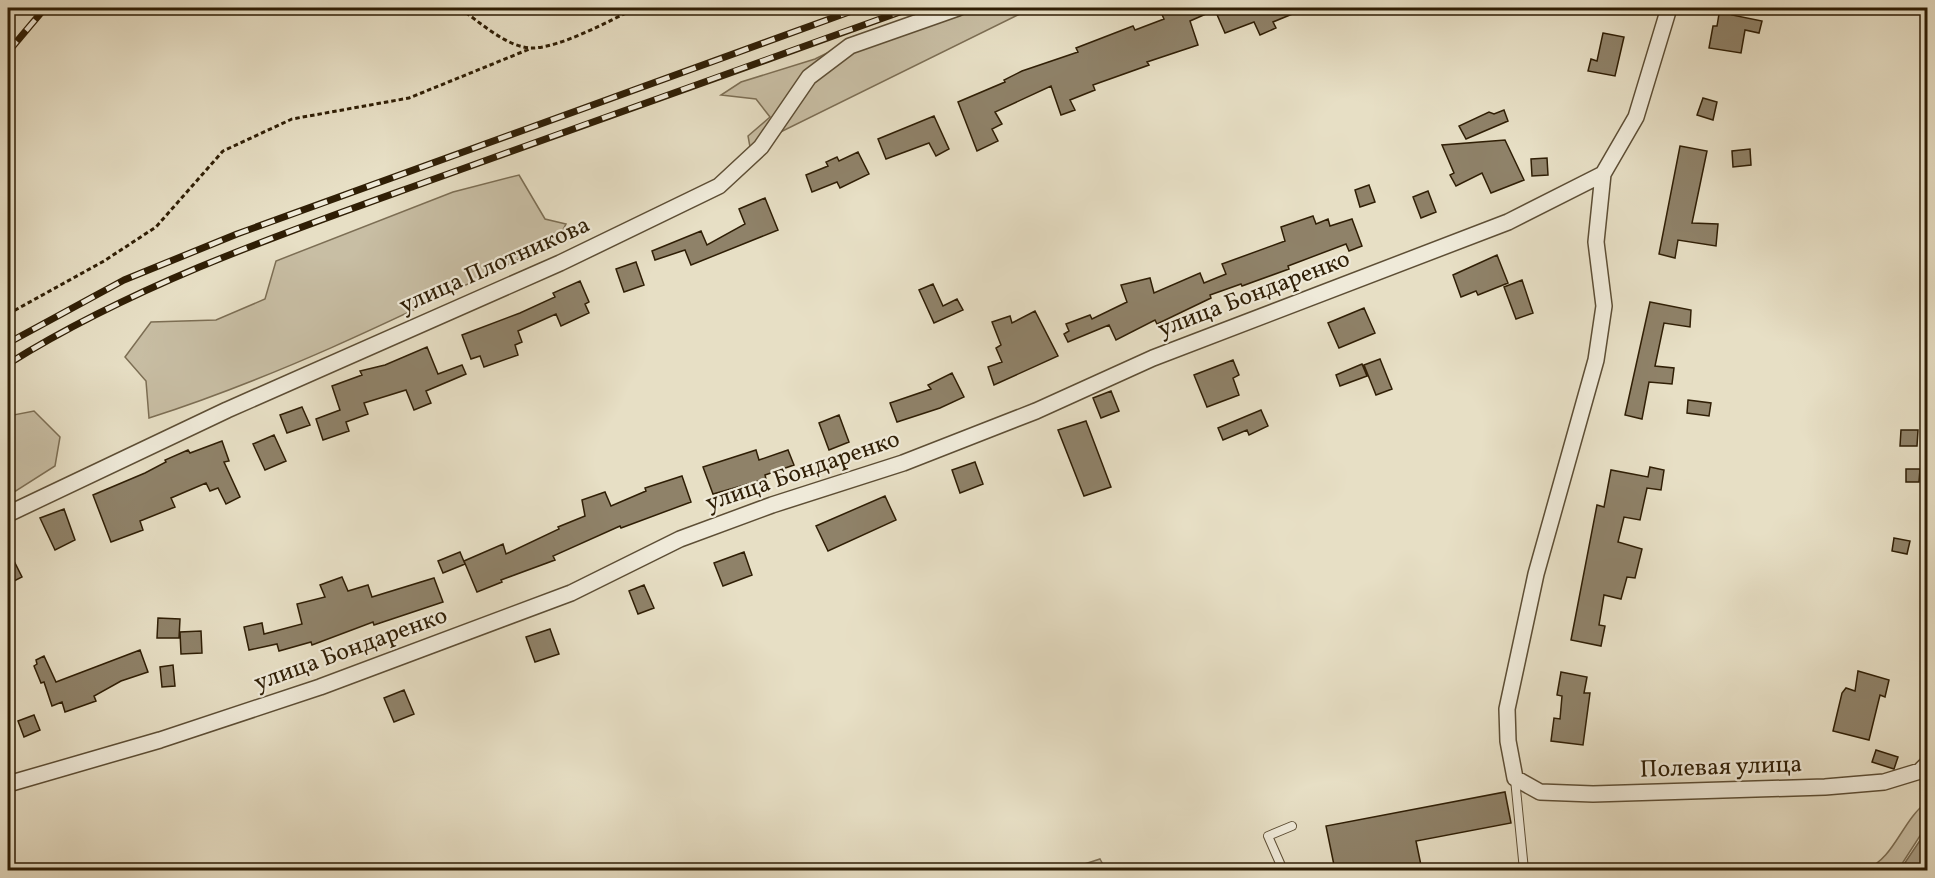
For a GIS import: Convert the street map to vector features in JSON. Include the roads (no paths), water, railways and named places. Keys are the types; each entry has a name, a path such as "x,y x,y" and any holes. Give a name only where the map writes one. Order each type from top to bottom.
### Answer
{"street":[{"name":"улица Плотникова","path":"8,514 216,415 560,263 719,186 761,147 808,77 850,46 958,8"},
{"path":"1515,778 1508,741 1509,698 1536,574 1596,360 1604,306 1596,242 1603,174 1636,117 1669,8"},
{"name":"улица Бондаренко","path":"8,784 160,740 320,687 571,593 680,539 772,505 903,463 1036,411 1153,358 1508,222 1603,174"},
{"name":"Полевая улица","path":"1515,778 1540,792 1593,794 1813,788 1884,782 1920,771 1928,763"}],"lane":[{"path":"1515,778 1524,870"},
{"path":"1283,870 1268,836 1292,826"}],"railway":[{"path":"8,52 45,8"},
{"path":"8,343 124,280 237,234 860,8"},
{"path":"8,364 110,307 272,238 911,8"}]}
